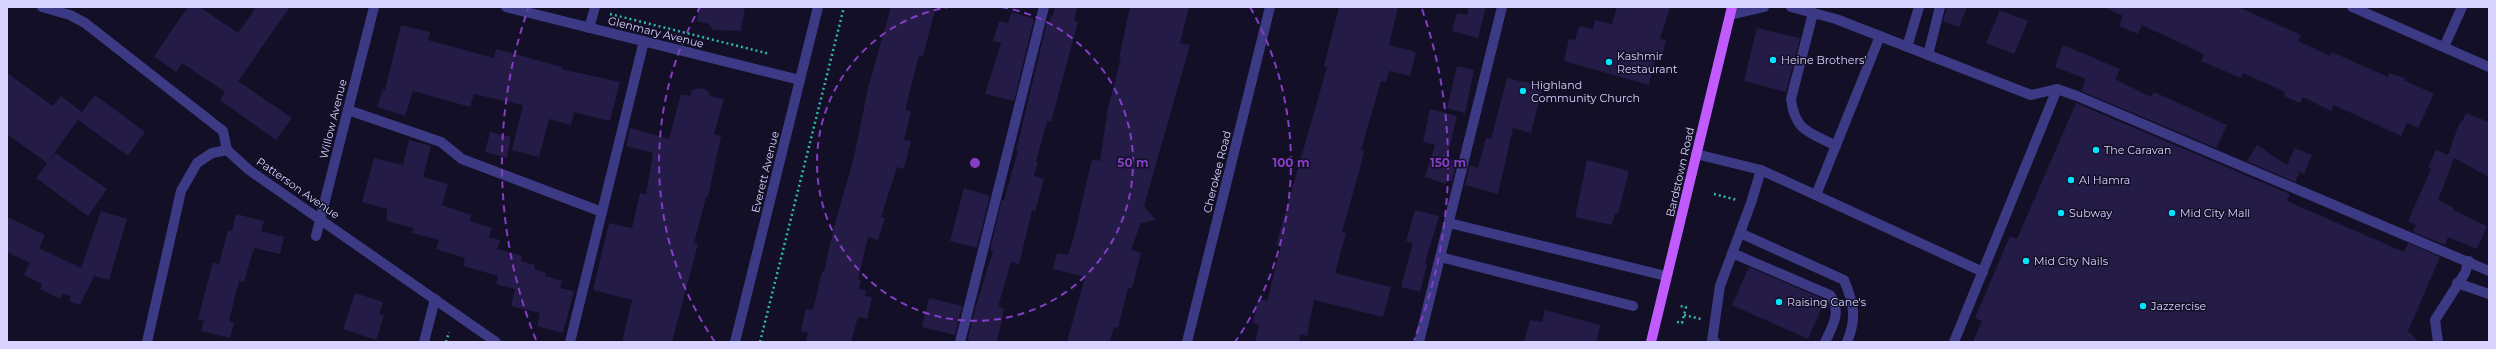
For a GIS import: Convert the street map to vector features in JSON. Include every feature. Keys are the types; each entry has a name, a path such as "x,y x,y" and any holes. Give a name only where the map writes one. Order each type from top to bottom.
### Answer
{"main road":[{"name":"Bardstown Road","path":"1651,342 1731,11"}],"street":[{"path":"42,7 70,15 85,23 223,131 227,150 212,153 196,163 181,191 147,342"},
{"name":"Willow Avenue","path":"316,236 374,7"},
{"name":"Glenmary Avenue","path":"506,7 800,80"},
{"name":"Everett Avenue","path":"735,342 818,7"},
{"path":"960,342 1044,7"},
{"name":"Cherokee Road","path":"1187,342 1270,7"},
{"path":"1419,342 1502,7"},
{"path":"1731,11 1764,7"},
{"path":"1793,7 1880,36 2031,95 2057,88 2489,270"},
{"path":"1907,46 1919,7"},
{"path":"1928,55 1940,7"},
{"path":"2352,7 2489,67"},
{"path":"2444,47 2462,7"},
{"path":"590,28 594,9"},
{"path":"1813,13 1791,99 1793,110 1800,127 1836,146"},
{"path":"1816,195 1880,36"},
{"path":"570,342 644,41"},
{"path":"1954,342 2057,88"},
{"path":"348,110 441,142 462,159 602,212"},
{"name":"Patterson Avenue","path":"227,150 249,170 321,218 496,342"},
{"path":"1696,154 1761,170 1983,272"},
{"path":"1715,342 1712,341 1720,286 1761,170"},
{"path":"1449,223 1666,276"},
{"path":"1740,233 1844,280 1852,299 1854,323 1847,342"},
{"path":"1732,253 1830,295 1835,304 1836,319 1825,342"},
{"path":"1440,257 1633,306"},
{"path":"2438,342 2436,320 2457,283 2465,273 2468,261"},
{"path":"2457,283 2489,294"},
{"path":"424,342 435,299"}],"path":[{"path":"760,342 844,7"},
{"path":"594,9 776,56"},
{"path":"1714,194 1741,201"},
{"path":"1677,322 1682,323 1686,307 1680,306"},
{"path":"1684,315 1701,319"},
{"path":"446,342 449,332"}],"building":[{"path":"188,7 200,7 238,33 256,7 290,7 238,81 292,118 276,140 220,100 225,92 182,63 176,72 154,56"},
{"path":"698,7 745,7 741,31 713,30 709,24 697,21"},
{"path":"891,7 925,7 935,10 923,56 919,55 905,110 911,111 904,140 911,141 904,169 897,167 881,217 885,218 878,240 868,237 858,280 861,280 859,289 866,290 865,296 872,297 867,319 858,317 851,342 806,342 808,333 801,331 806,309 813,310 822,271 824,272 834,227 854,157 868,88"},
{"path":"1055,7 1077,7 1074,21 1078,22 1051,122 1047,121 1036,162 1038,162 1034,176 1044,179 1035,212 1032,211 1019,264 1011,262 998,307 1004,309 997,342 969,342 968,338 975,309 993,251 990,250 1002,200 1004,200 1018,151 1016,151 1047,22 1049,23 1051,15 1053,16"},
{"path":"1130,7 1189,7 1180,43 1190,45 1144,206 1156,220 1141,223 1131,250 1141,253 1132,289 1128,288 1118,328 1114,327 1110,342 1067,342 1085,277 1053,269 1057,253 1068,255 1074,236 1092,159 1100,161 1108,108 1121,58 1119,58"},
{"path":"1339,7 1398,7 1389,45 1416,52 1410,76 1389,71 1386,82 1381,81 1361,150 1364,150 1361,165 1342,232 1346,233 1335,273 1391,287 1383,317 1314,300 1307,336 1300,334 1299,342 1255,342 1259,325 1253,323 1258,299 1267,301 1281,247 1276,245 1327,67 1324,66"},
{"path":"1469,7 1486,7 1478,38 1452,31 1457,13 1467,15"},
{"path":"1617,7 1670,7 1660,39 1666,40 1662,58 1656,57 1649,85 1564,61 1569,39 1575,40 1579,26 1593,29 1595,20 1612,24"},
{"path":"1947,7 1967,7 1959,27 1943,21"},
{"path":"2104,7 2238,7 2301,35 2298,41 2330,56 2332,52 2388,77 2389,73 2405,78 2404,80 2434,94 2418,128 2407,123 2401,136 2334,105 2331,111 2303,97 2300,103 2284,96 2285,92 2243,73 2241,78 2201,61 2204,54 2142,25 2138,34 2119,26 2123,16"},
{"path":"2000,10 2028,21 2014,54 1986,43"},
{"path":"1012,12 1034,19 1014,101 985,94 1001,43 993,41 999,21 1008,23"},
{"path":"401,25 430,32 428,40 494,58 496,49 562,67 561,69 620,82 610,121 574,112 571,125 549,119 539,157 512,150 523,105 474,94 470,107 413,91 405,116 377,107 383,89 385,90"},
{"name":"Heine Brothers’","path":"1757,28 1800,38 1786,92 1744,81"},
{"path":"2063,45 2120,69 2115,79 2151,97 2154,92 2227,125 2216,148 2081,91 2086,79 2055,67"},
{"path":"1457,66 1474,70 1465,113 1447,108"},
{"path":"7,73 53,106 61,96 82,112 95,95 145,132 128,156 78,120 47,163 7,134"},
{"path":"1507,78 1543,86 1531,133 1513,128 1498,194 1465,185 1470,165 1478,168 1486,138 1491,139"},
{"path":"699,88 707,90 710,96 724,99 714,134 721,136 708,197 706,197 694,243 698,244 672,342 622,342 632,300 593,290 609,223 632,228 640,193 646,195 653,153 626,146 630,128 669,139 681,94 690,96 692,90"},
{"name":"Mid City Mall","path":"2076,103 2290,194 2287,201 2404,252 2408,243 2440,257 2408,331 2419,342 1973,342 1982,321 1975,318 2010,236 2017,239"},
{"path":"1430,109 1457,116 1447,158 1457,161 1452,181 1447,180 1446,184 1425,177 1435,145 1423,142"},
{"path":"2466,113 2489,122 2489,177 2454,158 2438,200 2454,208 2453,210 2487,226 2477,249 2448,237 2445,245 2413,232 2416,225 2408,221 2431,169 2428,168 2436,150 2448,155 2459,124 2463,120"},
{"path":"490,132 511,137 507,158 485,152"},
{"path":"409,140 431,146 423,177 448,184 442,205 471,215 470,221 492,228 489,237 500,240 497,249 522,256 521,261 535,265 534,269 546,273 545,276 562,281 560,288 574,291 563,333 537,326 540,313 511,306 515,289 496,284 498,276 463,266 465,258 436,249 439,240 412,233 413,228 387,221 387,209 362,202 374,158 403,165"},
{"path":"2257,145 2287,165 2295,148 2312,155 2304,174 2295,170 2299,173 2295,182 2247,161"},
{"path":"55,153 107,189 88,216 36,178"},
{"path":"1587,160 1629,171 1618,214 1615,213 1612,225 1575,217"},
{"path":"964,188 990,196 977,248 950,241"},
{"path":"1415,210 1439,216 1425,263 1427,264 1420,292 1401,287 1413,243 1406,241"},
{"path":"101,211 127,219 109,280 94,276 80,305 69,301 71,297 63,293 60,299 40,289 42,284 24,275 30,263 7,252 7,217 45,235 39,248 81,268"},
{"path":"236,214 264,221 261,231 284,237 280,254 255,248 253,251 244,282 239,281 229,321 234,323 230,338 201,331 204,321 198,319 213,262 219,264 228,230 232,231"},
{"name":"Raising Cane's","path":"1749,267 1825,300 1808,339 1732,305"},
{"path":"355,293 383,302 379,314 384,316 376,340 343,329"},
{"path":"929,298 962,306 955,335 922,327"},
{"path":"1545,310 1600,325 1596,342 1524,342 1530,320 1542,322"}],"place":[{"name":"Heine Brothers’","path":"1773,60"},
{"name":"Kashmir Restaurant","path":"1609,62"},
{"name":"Highland Community Church","path":"1523,91"},
{"name":"The Caravan","path":"2096,150"},
{"name":"Al Hamra","path":"2071,180"},
{"name":"Subway","path":"2061,213"},
{"name":"Mid City Mall","path":"2172,213"},
{"name":"Mid City Nails","path":"2026,261"},
{"name":"Raising Cane's","path":"1779,302"},
{"name":"Jazzercise","path":"2143,306"}]}
